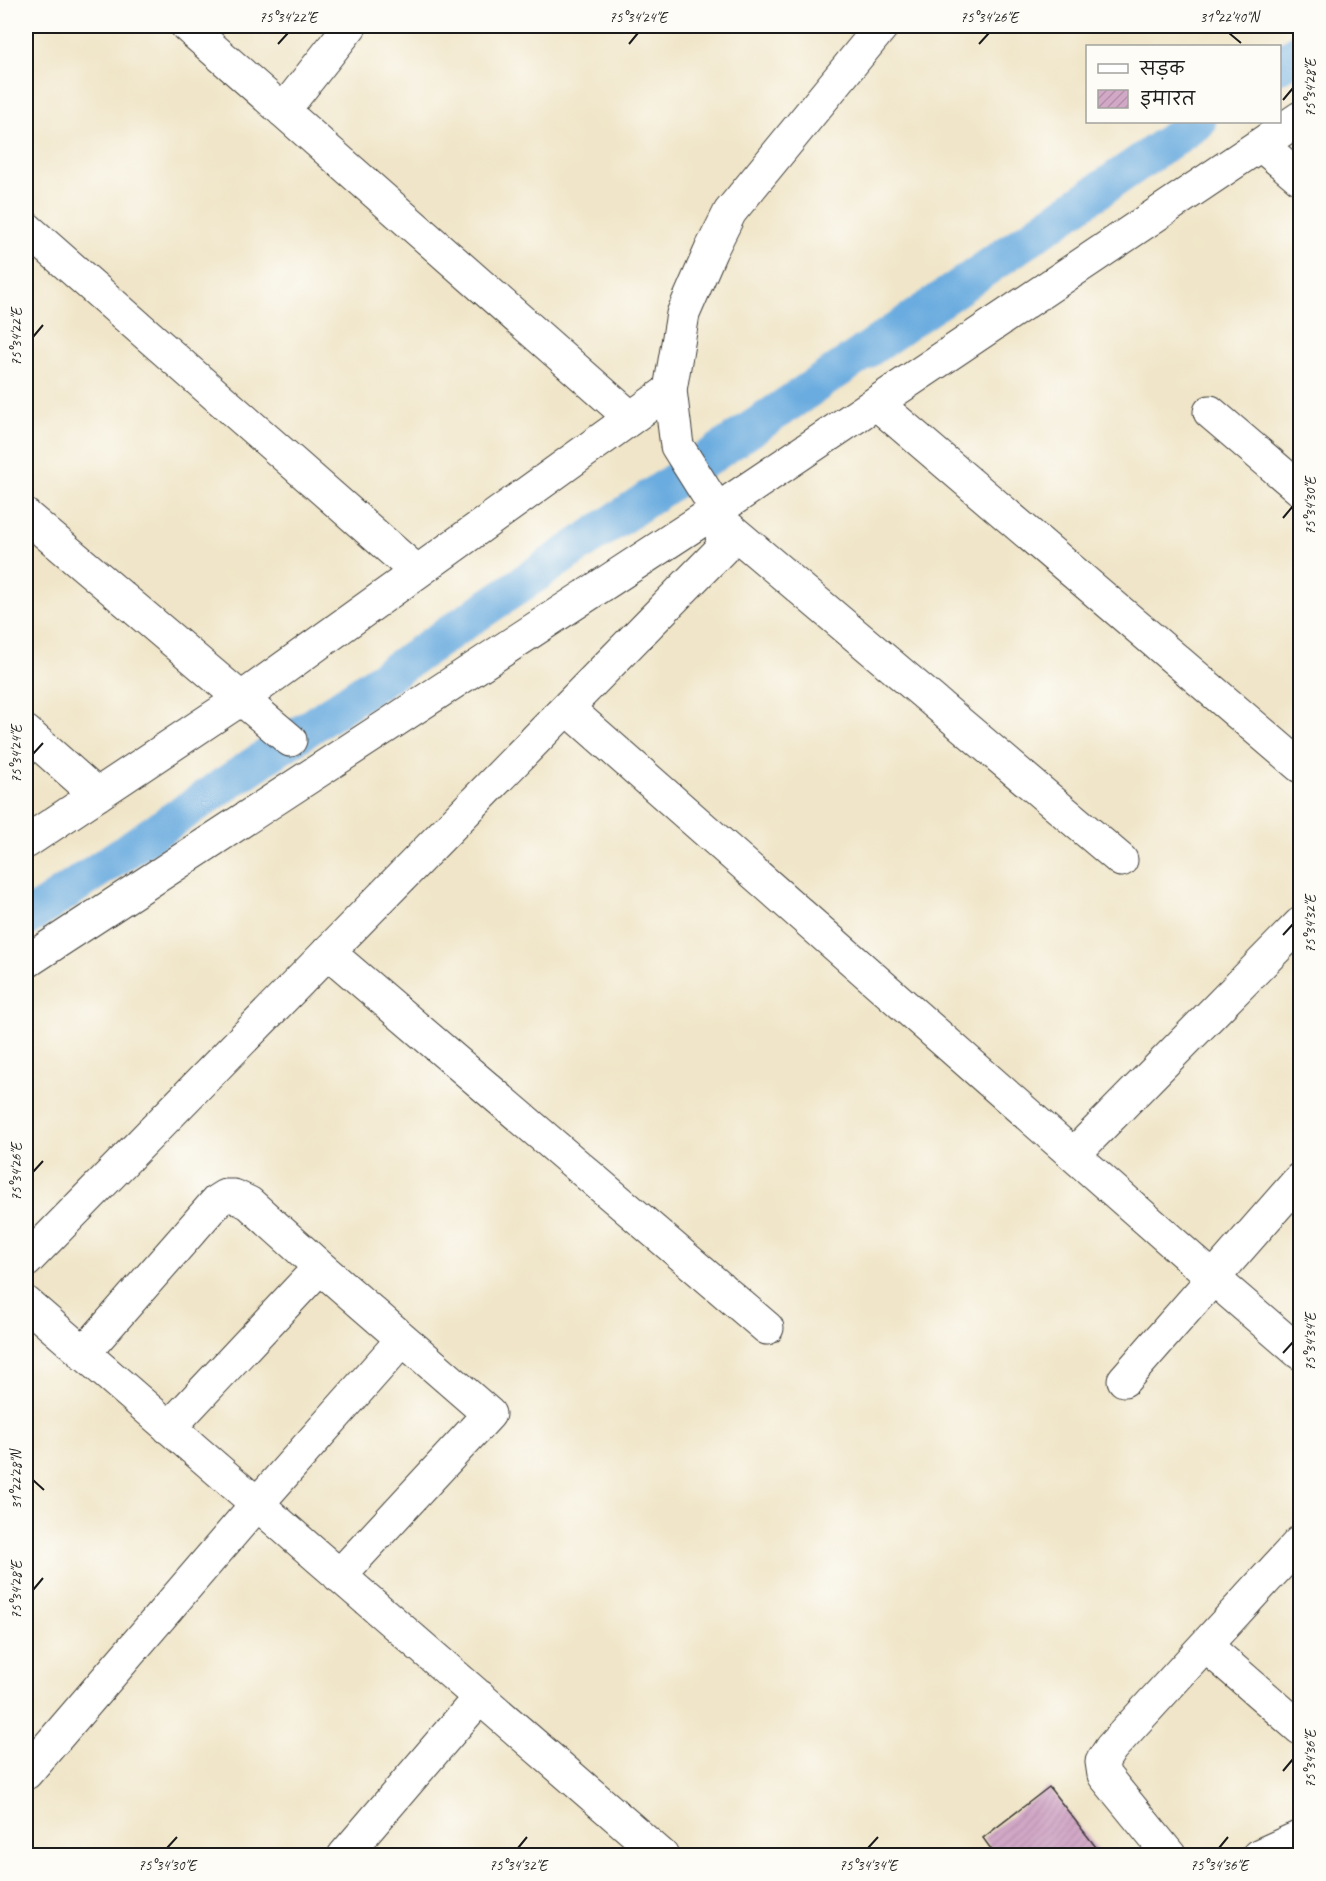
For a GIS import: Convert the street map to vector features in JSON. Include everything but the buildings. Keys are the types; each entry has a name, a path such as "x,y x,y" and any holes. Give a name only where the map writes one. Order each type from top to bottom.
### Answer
{"street":[{"path":"187,26 631,418"},
{"path":"283,111 350,26"},
{"path":"882,26 730,212 711,250 683,314 670,390 677,446 719,514 1121,860"},
{"path":"26,962 719,514 876,403 1300,118"},
{"path":"1261,145 1300,178"},
{"path":"26,228 417,572"},
{"path":"26,842 241,699 670,390"},
{"path":"876,403 1297,756"},
{"path":"1210,412 1300,489"},
{"path":"26,1261 722,549 719,514"},
{"path":"26,516 290,740"},
{"path":"567,708 1300,1353"},
{"path":"26,732 97,795"},
{"path":"1074,1154 1300,924"},
{"path":"328,952 767,1328"},
{"path":"1124,1380 1300,1179"},
{"path":"83,1354 217,1202 225,1196 234,1196 249,1203 489,1413 339,1576"},
{"path":"169,1428 320,1267"},
{"path":"26,1303 662,1856"},
{"path":"26,1773 257,1504 403,1339"},
{"path":"1170,1856 1104,1775 1102,1762 1112,1748 1300,1542"},
{"path":"1206,1646 1299,1723"},
{"path":"344,1856 480,1697"},
{"path":"1258,1856 1300,1837"}],"waterway":[{"path":"1281,64 1300,50"},
{"path":"26,919 856,358 1197,123"}]}
